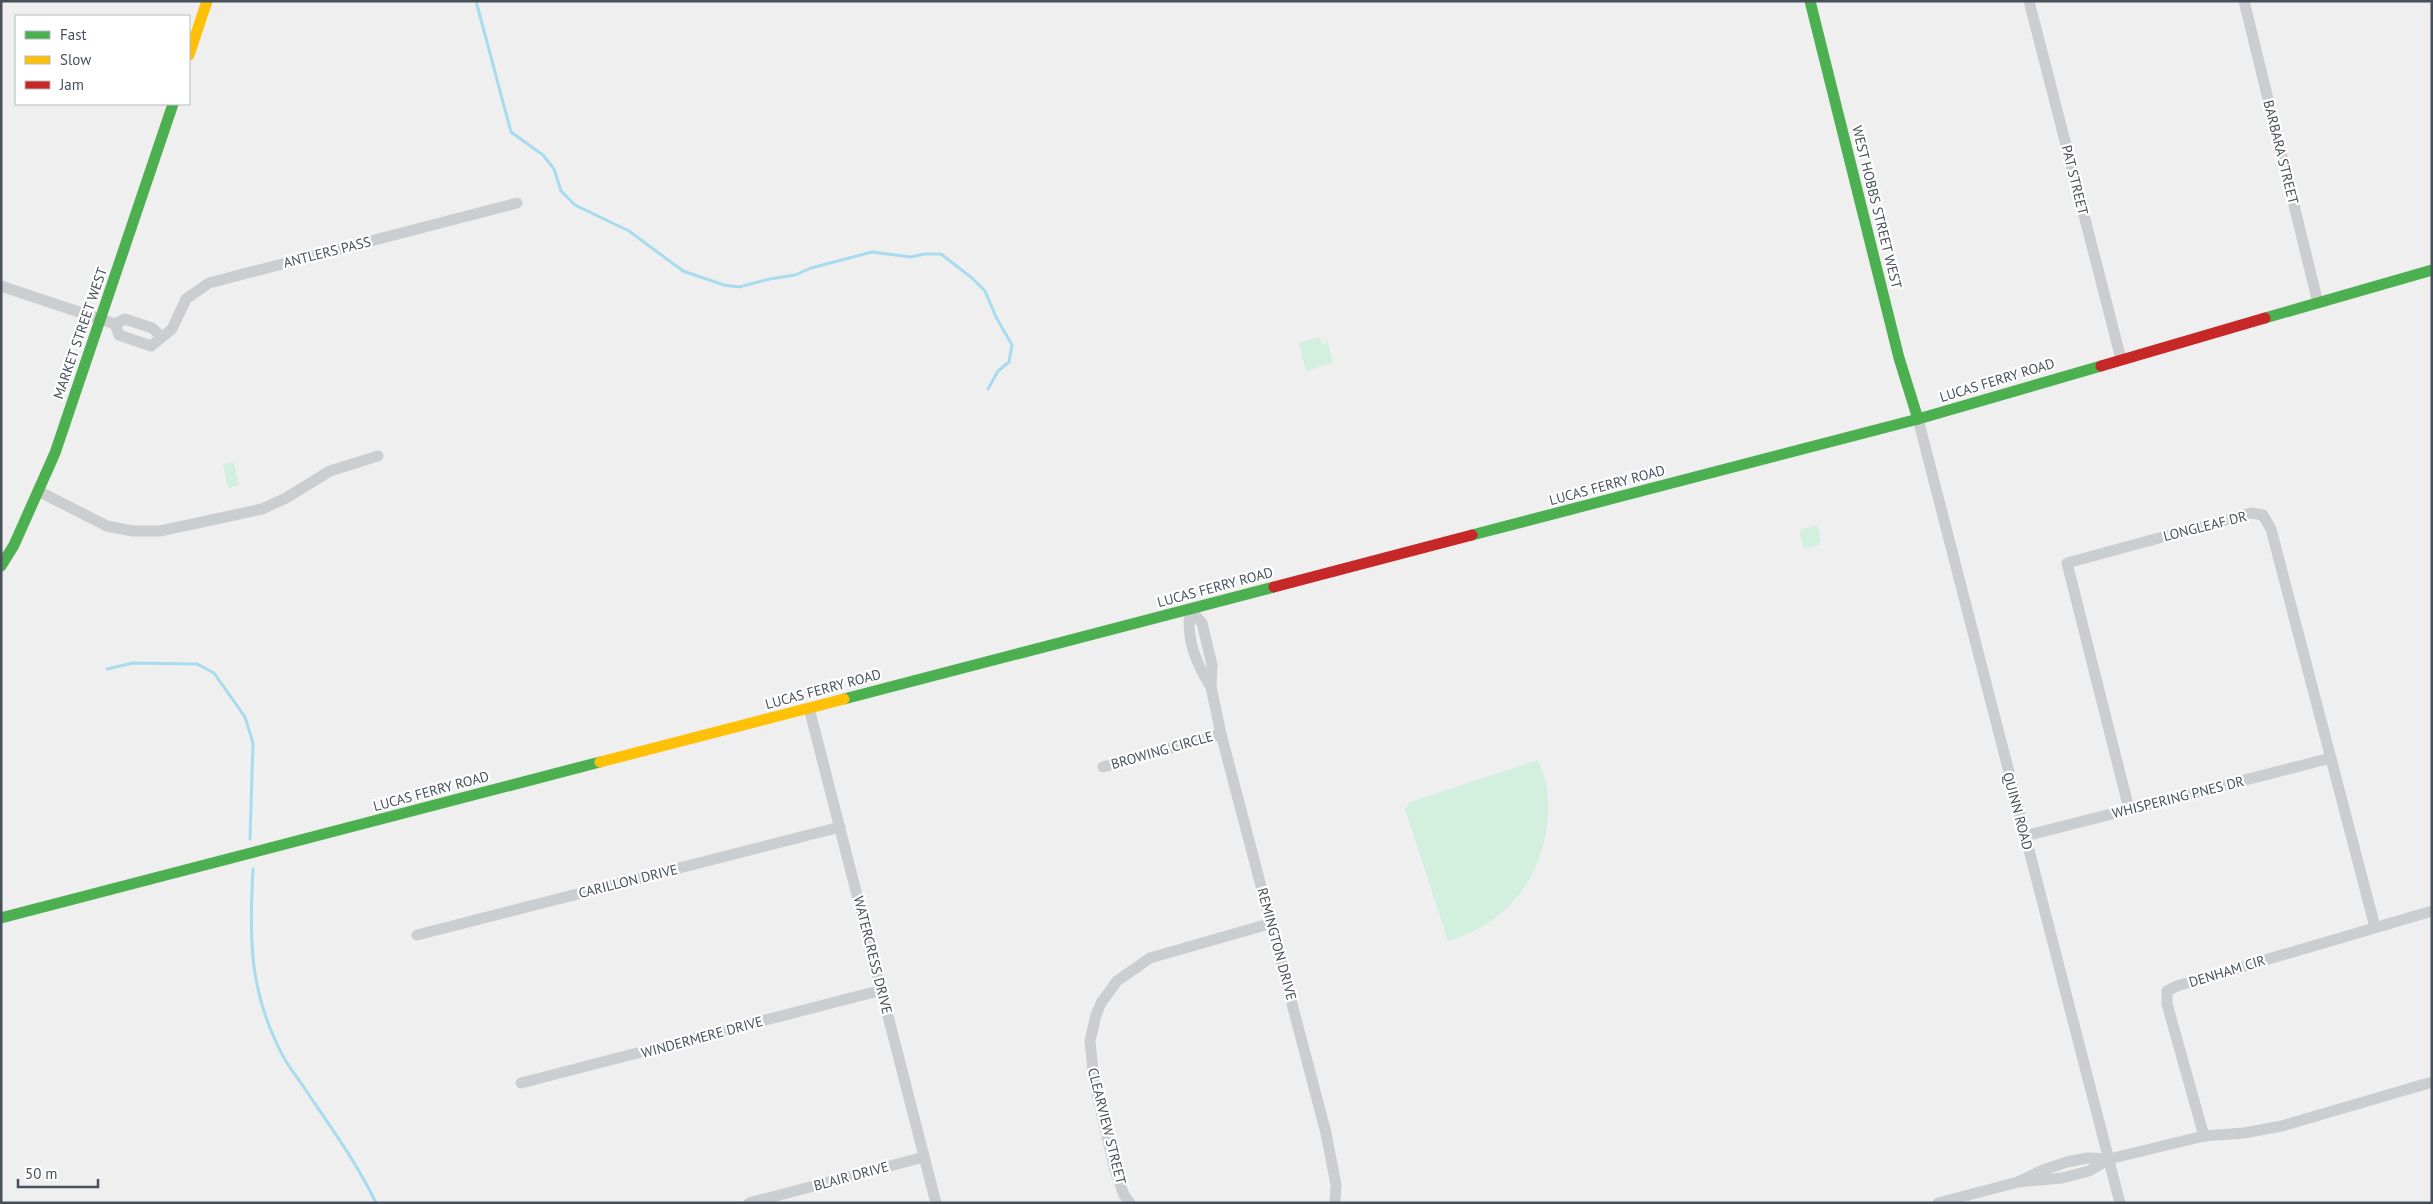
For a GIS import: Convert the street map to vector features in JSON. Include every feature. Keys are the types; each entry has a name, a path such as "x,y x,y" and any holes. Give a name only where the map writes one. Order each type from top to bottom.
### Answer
{"street":[{"path":"190,52 207,1"},
{"name":"WEST HOBBS STREET WEST","path":"1810,1 1899,358 1918,419"},
{"name":"PAT STREET","path":"2029,1 2121,359"},
{"name":"BARBARA STREET","path":"2244,1 2318,303"},
{"name":"MARKET STREET WEST","path":"1,566 55,453 173,105"},
{"name":"ANTLERS PASS","path":"162,337 172,330 186,299 208,283 517,203"},
{"name":"LUCAS FERRY ROAD","path":"1,918 1918,419 2432,270"},
{"path":"1,286 115,324 125,319 152,328 162,337 151,346 119,335 115,324"},
{"name":"QUINN ROAD","path":"1918,419 2120,1203"},
{"path":"38,491 107,526 133,531 160,531 262,509 286,498 330,470 378,456"},
{"name":"LONGLEAF DR","path":"2129,809 2067,563 2082,557 2242,515 2251,513 2263,515 2271,528 2375,927"},
{"name":"REMINGTON DRIVE","path":"1190,609 1188,625 1190,643 1198,667 1210,687 1272,923 1328,1141 1336,1185 1335,1203"},
{"name":"WATERCRESS DRIVE","path":"809,708 936,1203"},
{"name":"BROWING CIRCLE","path":"1103,767 1221,734"},
{"name":"WHISPERING PNES DR","path":"2025,836 2331,758"},
{"name":"CARILLON DRIVE","path":"417,935 840,827"},
{"name":"DENHAM CIR","path":"2204,1136 2167,1004 2166,991 2177,986 2432,911"},
{"name":"CLEARVIEW STREET","path":"1130,1203 1124,1194 1115,1170 1094,1081 1090,1041 1101,1003 1118,982 1150,958 1272,923"},
{"name":"WINDERMERE DRIVE","path":"522,1084 882,990"},
{"path":"1938,1203 2018,1182 2067,1162 2087,1158 2109,1159 2204,1136 2244,1133 2282,1126 2432,1082"},
{"name":"BLAIR DRIVE","path":"748,1203 924,1157"}],"green space":[{"path":"1320,337 1322,344 1328,342 1333,363 1306,371 1299,343"},
{"path":"234,462 239,485 228,488 223,465"},
{"path":"1817,525 1821,540 1819,545 1804,549 1799,530"},
{"path":"1538,760 1545,778 1548,810 1547,830 1535,869 1513,902 1498,916 1480,928 1448,941 1405,809 1410,802"}],"waterway":[{"path":"476,1 511,132 543,155 554,169 561,191 575,205 629,231 683,271 724,285 739,287 795,275 811,268 872,252 911,257 924,254 941,254 972,278 985,291 996,317 1012,345 1009,362 998,371 988,389"},
{"path":"107,669 133,663 197,664 214,673 245,717 253,743 250,839"},
{"path":"253,869 251,919 254,966 264,1011 272,1034 284,1058 344,1146 376,1203"}],"traffic: fast":[{"path":"1810,1 1899,358 1918,419"},
{"path":"1,566 14,545 55,453 173,105"},
{"path":"2265,318 2432,270"},
{"path":"1472,535 1918,419 2101,366"},
{"path":"844,699 1274,587"},
{"path":"1,918 600,762"}],"traffic: slow":[{"path":"190,52 207,1"},
{"path":"600,762 844,699"}],"traffic: jam":[{"path":"2101,366 2265,318"},
{"path":"1274,587 1472,535"}]}
